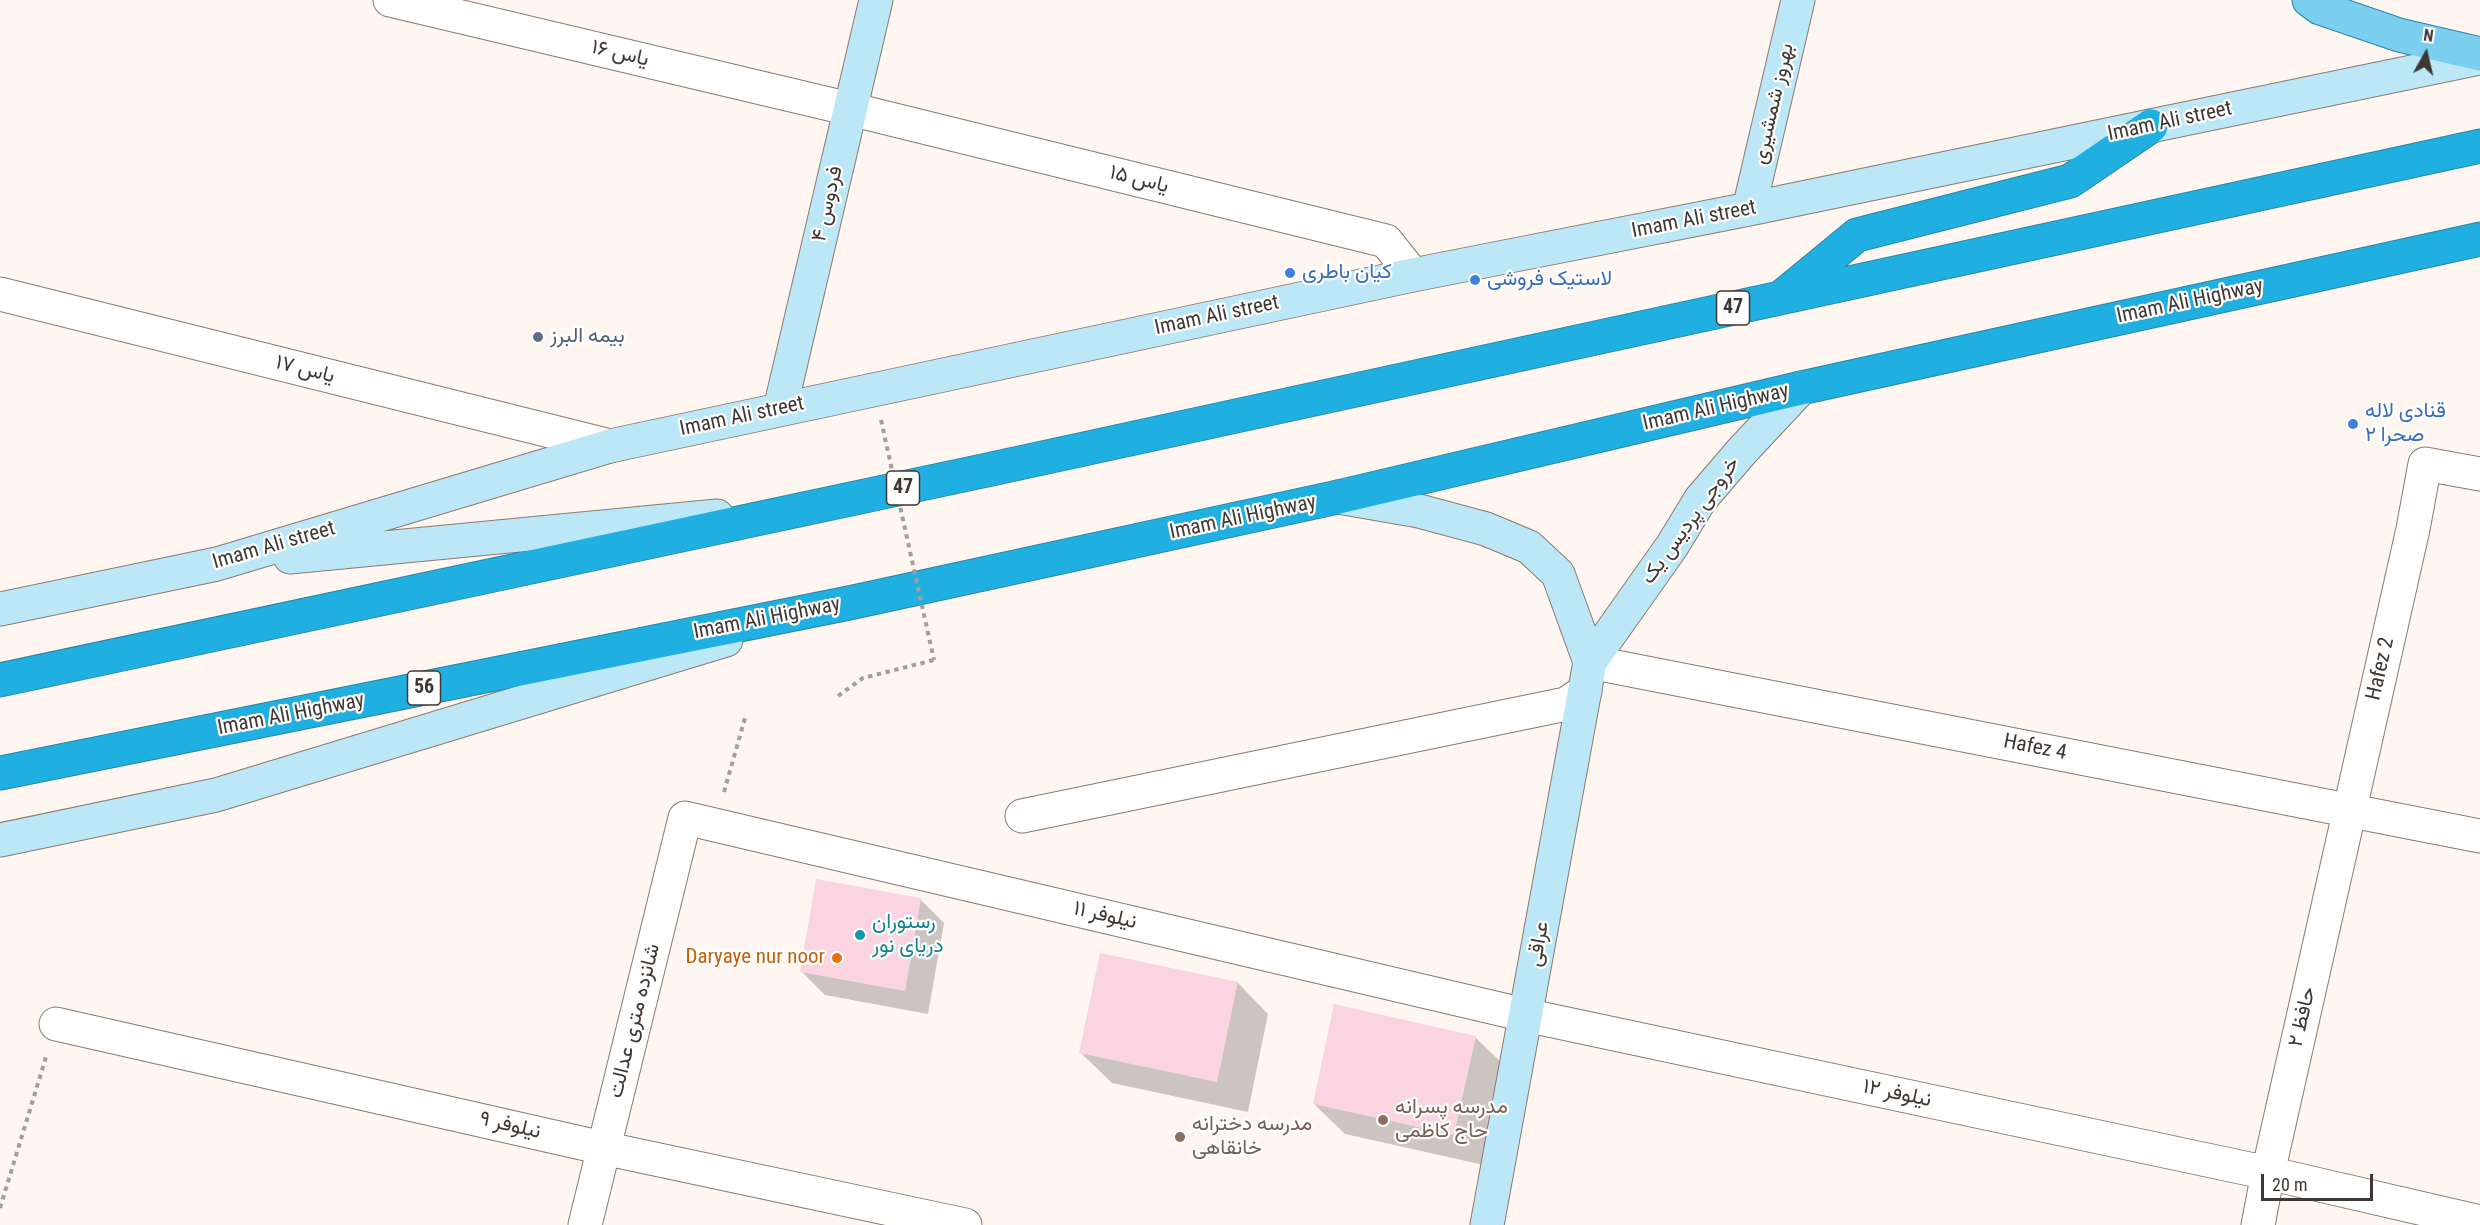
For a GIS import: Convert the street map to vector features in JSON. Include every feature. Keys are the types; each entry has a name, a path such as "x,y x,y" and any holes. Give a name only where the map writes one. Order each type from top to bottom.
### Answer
{"highway":[{"path":"1781,298 1857,235 2070,181 2151,126"},
{"name":"47","path":"819,506 2480,146"},
{"name":"Imam Ali Highway","path":"0,773 849,603 1338,497 1801,388 2471,245"},
{"path":"0,680 819,506"}],"main road":[{"name":"فردوس ۴","path":"780,409 876,0"},
{"name":"بهروز شمشیری","path":"1749,209 1798,0"},
{"path":"2309,0 2320,8 2399,35 2480,56"},
{"name":"Imam Ali street","path":"0,609 217,564 610,446 1413,275 1749,209 2480,56"},
{"name":"خروجی پردیس یک","path":"1588,676 1701,500 1742,451 1801,388"},
{"path":"1338,497 1419,511 1475,526 1529,547 1558,574 1588,676"},
{"name":"47","path":"217,564 819,506"},
{"path":"0,840 216,795 849,603"},
{"name":"عراقی","path":"1487,1225 1588,676"}],"street":[{"name":"یاس ۱۶","path":"390,0 850,109"},
{"name":"یاس ۱۵","path":"850,109 1386,241 1413,275"},
{"name":"یاس ۱۷","path":"0,294 610,446"},
{"name":"Hafez 2","path":"2350,809 2413,529 2425,464 2480,474"},
{"name":"Hafez 4","path":"1588,676 2350,809 2480,836"},
{"path":"1022,816 1566,704 1588,676"},
{"name":"حافظ ۲","path":"2258,1225 2350,809"},
{"name":"نیلوفر ۱۱","path":"700,821 1526,1015"},
{"name":"شانزده متری عدالت","path":"585,1225 603,1148 700,821"},
{"name":"نیلوفر ۱۲","path":"1526,1015 2268,1173 2480,1222"},
{"name":"نیلوفر ۹","path":"56,1024 603,1148 964,1225"}],"path":[{"path":"838,696 863,678 934,660 881,420"},
{"path":"700,821 745,718"},
{"path":"0,1208 56,1024"}],"building":[{"name":"رستوران دریای نور","path":"816,879 921,898 905,991 800,972"},
{"path":"1100,953 1238,982 1217,1082 1079,1053"},
{"path":"1334,1004 1476,1036 1454,1135 1313,1104"}],"place":[{"name":"کیان باطری","path":"1290,273"},
{"name":"لاستیک فروشی","path":"1475,280"},
{"name":"بیمه البرز","path":"538,337"},
{"name":"قنادی لاله صحرا ۲","path":"2353,424"},
{"name":"رستوران دریای نور","path":"860,935"},
{"name":"Daryaye nur noor","path":"837,958"},
{"name":"مدرسه پسرانه حاج کاظمی","path":"1383,1120"},
{"name":"مدرسه دخترانه خانقاهی","path":"1180,1137"}]}
